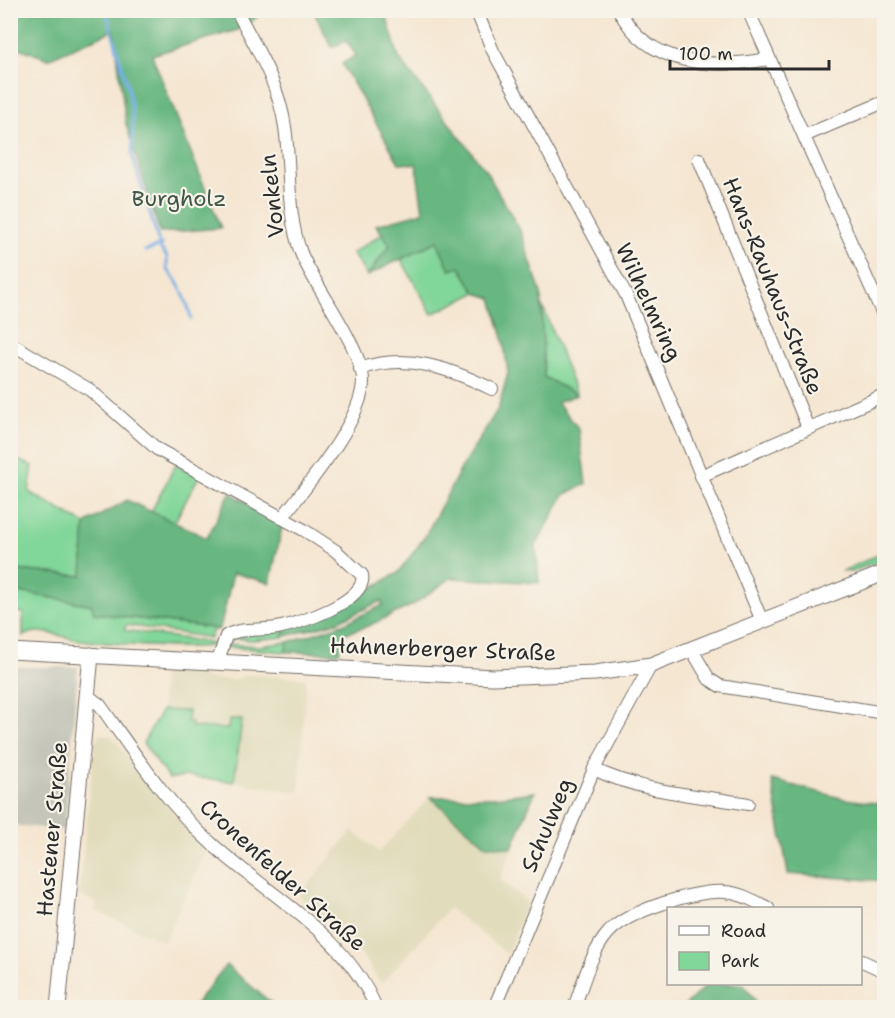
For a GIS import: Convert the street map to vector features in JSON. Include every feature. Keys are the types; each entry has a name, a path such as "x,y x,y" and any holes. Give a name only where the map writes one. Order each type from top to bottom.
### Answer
{"main road":[{"name":"Hahnerberger Straße","path":"10,651 504,677 595,673 651,665 885,573"},
{"name":"Hastener Straße","path":"58,1008 91,655"}],"street":[{"name":"Wilhelmring","path":"476,10 493,51 626,294 762,621"},
{"path":"619,10 640,38 672,56 713,65 768,59"},
{"path":"748,10 885,317"},
{"name":"Vonkeln","path":"238,15 267,69 280,102 287,142 293,224 297,243 335,313 360,369 362,387 353,413 332,451 282,518"},
{"path":"804,136 885,102"},
{"name":"Hans-Rauhaus-Straße","path":"699,159 808,428"},
{"path":"10,342 90,390 157,449 282,518 350,562 362,575 363,583 352,598 278,628 233,632 223,641 218,662"},
{"path":"360,369 388,363 432,365 492,389"},
{"path":"701,477 885,395"},
{"path":"692,650 709,679 720,686 885,713"},
{"name":"Schulweg","path":"494,1008 594,769 651,665"},
{"name":"Cronenfelder Straße","path":"87,695 100,705 161,788 201,834 270,890 349,960 362,978 376,1008"},
{"path":"594,769 611,778 635,784 748,804"},
{"path":"574,1008 604,939 623,920 642,912 714,891 738,894 764,907"},
{"path":"862,960 885,971"}],"shaded area":[{"path":"10,667 78,667 64,830 11,825"},
{"path":"162,671 191,672 209,679 234,680 247,675 306,678 299,792 234,782 242,720 228,729 192,727 187,722 188,711 162,710"},
{"path":"101,734 111,736 205,852 164,942 94,910 97,903 79,895 95,740"},
{"path":"430,797 486,845 512,848 500,880 528,902 507,954 449,908 381,984 358,949 299,896 352,831 379,852"}],"green space":[{"name":"Burgholz","path":"10,11 265,11 241,29 152,55 221,228 160,233 126,124 114,30 48,59 11,45"},
{"path":"313,11 385,11 399,58 486,171 520,230 541,293 544,377 577,395 557,402 579,429 586,484 564,495 536,546 539,583 451,578 413,605 368,626 343,634 339,653 285,652 288,642 343,624 383,605 381,601 337,622 283,637 286,629 361,594 398,573 424,538 463,465 498,409 508,373 503,339 492,298 476,293 460,267 450,270 437,241 367,276 390,245 376,225 423,212 416,164 399,163 342,64 356,55 346,41 332,47"},
{"path":"382,234 390,245 367,276 352,253"},
{"path":"437,240 450,269 460,266 476,293 432,314 401,259"},
{"path":"543,307 577,395 544,377 541,343"},
{"path":"10,457 33,466 29,492 85,524 82,576 17,570 13,591 93,605 94,613 220,629 212,631 211,638 126,625 124,630 213,643 213,646 130,645 80,640 44,632 23,636 23,613 11,611"},
{"path":"176,464 199,476 174,523 151,512"},
{"path":"230,493 283,523 270,583 233,573 220,629 94,613 92,605 13,591 17,570 82,576 85,524 127,500 207,538"},
{"path":"884,552 884,559 851,572 843,571"},
{"path":"286,629 283,637 252,640 231,638"},
{"path":"288,642 285,652 226,647 227,644 260,646"},
{"path":"162,710 188,711 187,722 192,722 192,727 228,729 229,720 242,720 234,782 186,776 169,779 143,743"},
{"path":"772,780 845,799 884,804 884,881 788,874"},
{"path":"535,792 512,848 486,845 430,797 496,797"},
{"path":"226,965 276,1007 193,1007"},
{"path":"707,985 744,985 760,1007 683,1007"}],"waterway":[{"path":"106,10 128,87 133,117 132,155 161,249 167,257 167,269 182,292 191,319"},
{"path":"145,251 162,245"}]}
